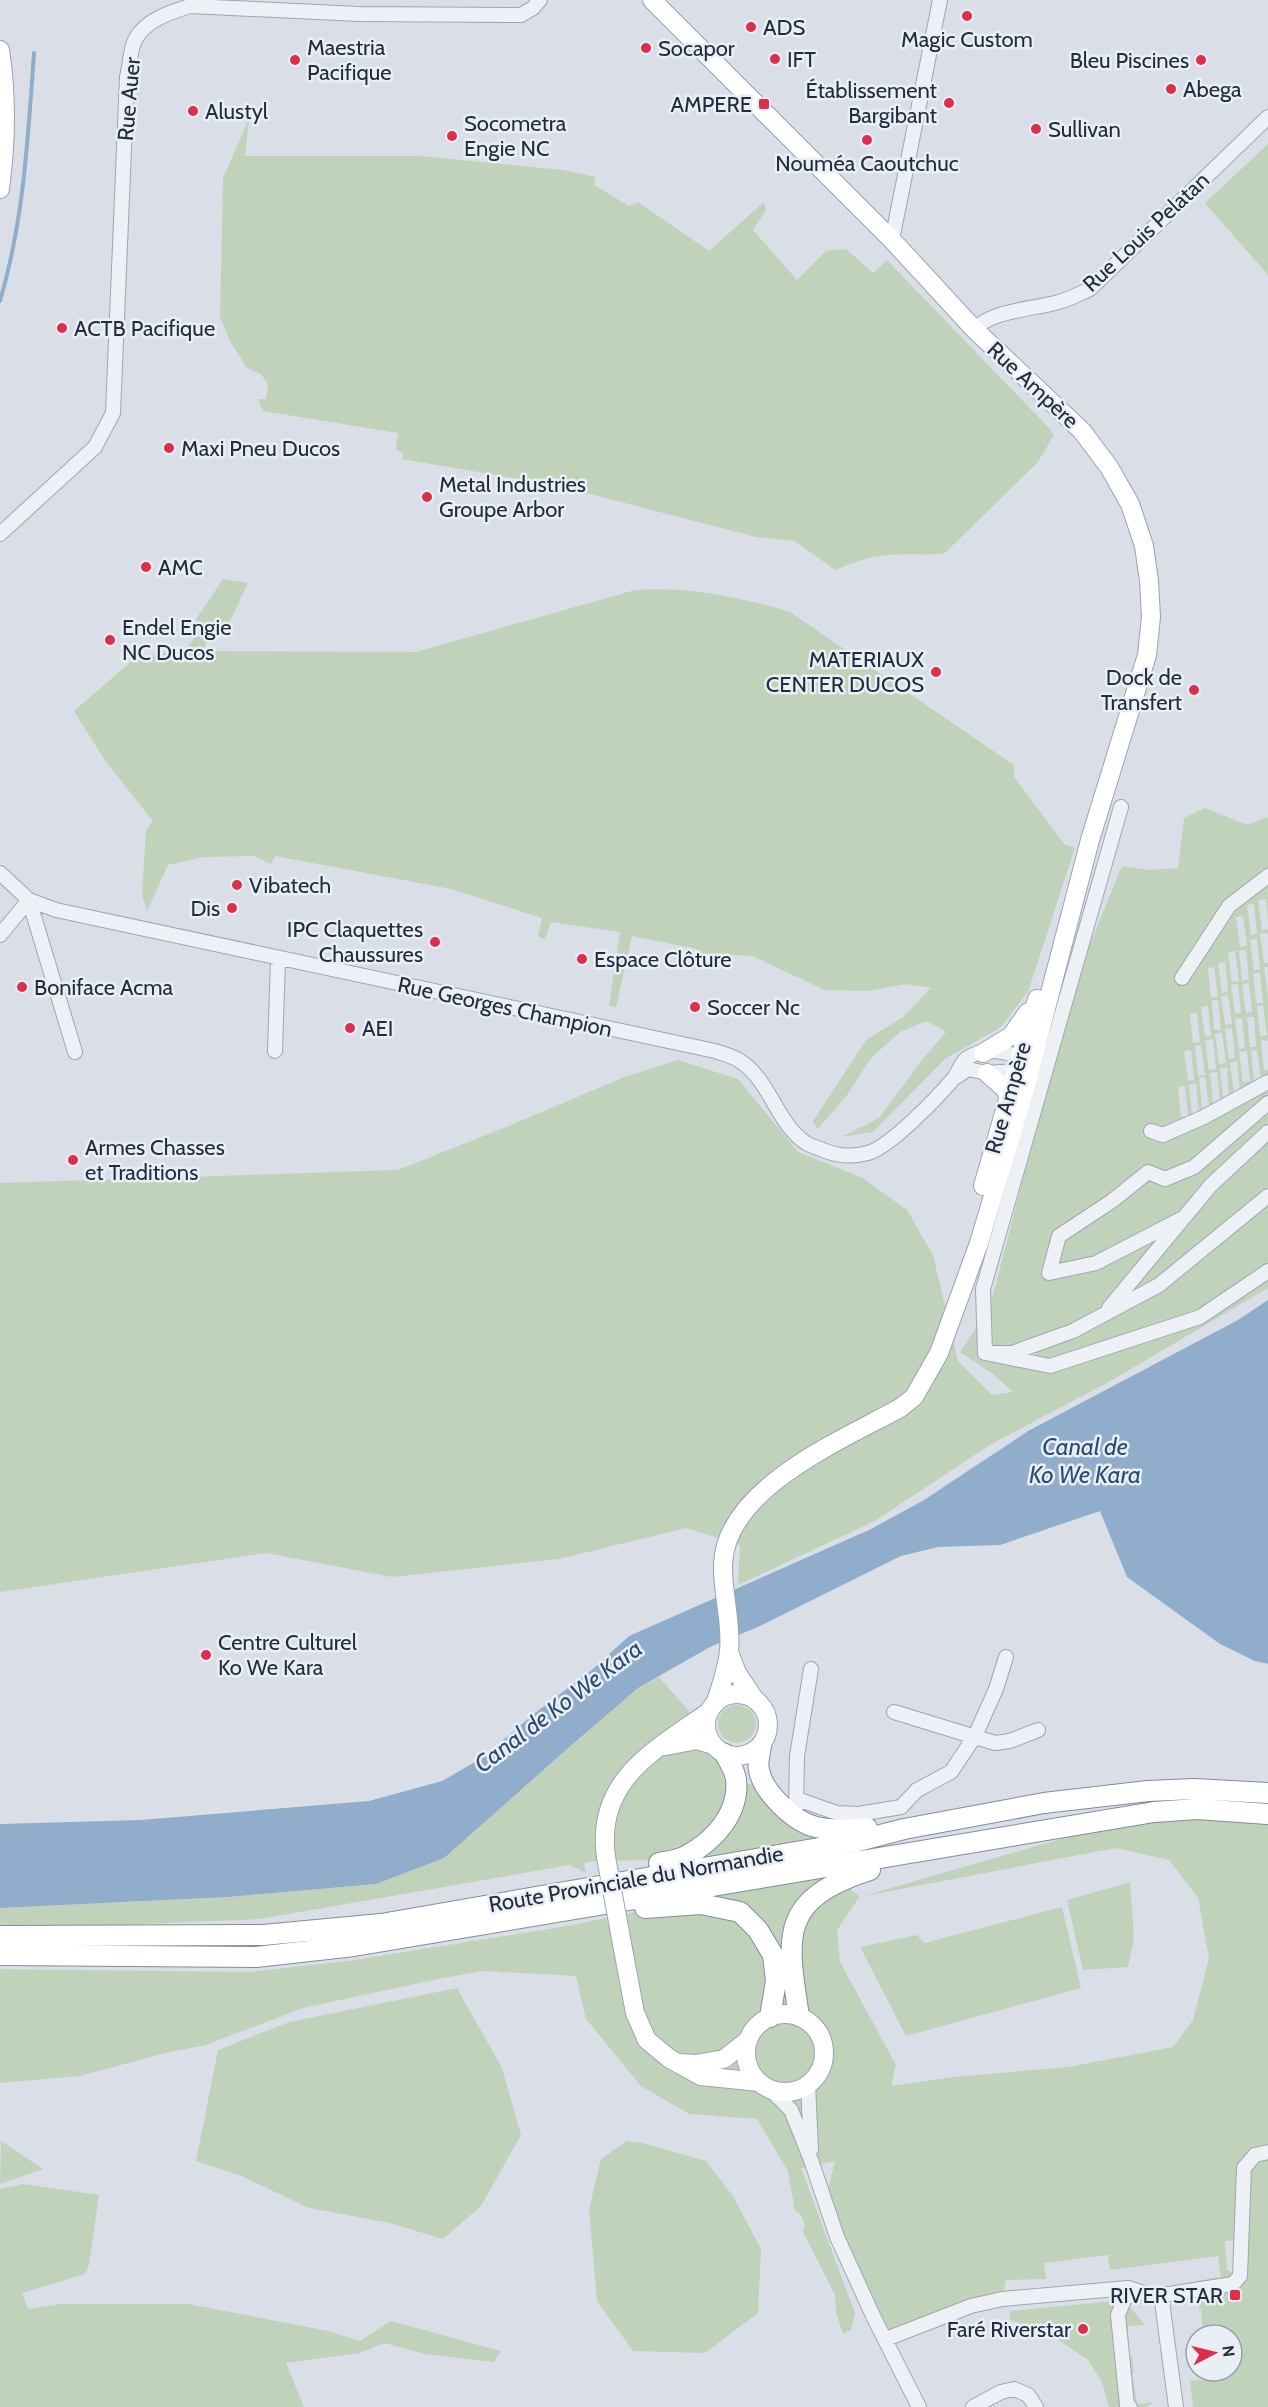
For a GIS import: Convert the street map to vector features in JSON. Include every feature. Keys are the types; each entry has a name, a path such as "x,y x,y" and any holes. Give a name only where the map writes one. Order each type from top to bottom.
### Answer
{"highway":[{"path":"761,1746 759,1769 768,1793 796,1807 815,1827 845,1830 904,1828"},
{"path":"576,1889 619,1872 685,1857 714,1836 729,1817 736,1800 736,1777 719,1749"},
{"name":"Route Provinciale du Normandie","path":"0,1936 263,1935 381,1924 854,1842 904,1828 1044,1803 1148,1791 1194,1789 1268,1792"},
{"name":"Route Provinciale du Normandie","path":"0,1955 256,1957 354,1946 1154,1812 1197,1809 1268,1815"},
{"path":"799,2016 791,1966 792,1930 808,1902 826,1888 847,1877 930,1850"},
{"path":"582,1908 662,1908 701,1904 740,1912 758,1930 773,1955 776,1982 770,2017"}],"main road":[{"name":"Rue Ampère","path":"652,0 892,240 974,329 1082,431 1109,467 1130,504 1144,546 1151,617 1147,655 1079,879 1037,1043 996,1186 939,1353 914,1397 900,1408 786,1472 751,1502 731,1531 723,1563 729,1646"},
{"path":"0,50 4,79 3,170 0,189"},
{"name":"Rue Ampère","path":"951,1322 969,1238 1039,992 1067,901 1079,879"},
{"path":"983,1053 1011,1036 1039,992"},
{"path":"987,1072 1009,1096"},
{"path":"655,1749 697,1740 744,1756 761,1746 765,1739 768,1722 762,1706 755,1700 737,1673 729,1646"},
{"path":"719,1749 706,1728 722,1683 729,1646"},
{"path":"679,2063 696,2064 724,2059 748,2040 753,2031 770,2017 789,2014 799,2016 815,2028 824,2047 824,2059 820,2070 808,2084 792,2091 780,2091 764,2085 701,2076 670,2059 647,2040 635,2013 606,1857 604,1827 611,1799 630,1773 655,1749 722,1698 739,1694 755,1700"},
{"path":"748,2040 748,2062 752,2073 764,2085"}],"street":[{"name":"Rue Auer","path":"0,534 95,447 113,413 127,77 135,40 149,25 167,13 190,6 370,14 522,15 540,0"},
{"path":"892,240 940,0"},
{"name":"Rue Louis Pelatan","path":"974,329 980,323 997,316 1070,299 1090,289 1268,117"},
{"path":"985,1353 983,1289 1121,807"},
{"name":"Rue Georges Champion","path":"0,873 29,900 56,910 715,1051 740,1061 755,1075 796,1133 806,1143 831,1154 854,1156 876,1150 895,1136 954,1078 966,1059 983,1053"},
{"path":"1182,978 1229,906 1268,876"},
{"path":"0,935 29,900"},
{"path":"29,900 75,1052"},
{"path":"275,1051 278,959"},
{"path":"996,1186 1020,1065 1037,1043"},
{"path":"983,1053 1000,1051 1013,1054 1020,1065"},
{"path":"954,1078 968,1070 987,1072 1020,1065"},
{"path":"1151,1131 1163,1136 1204,1117 1268,1082"},
{"path":"1183,1218 1096,1263 1049,1273 1059,1236 1112,1201 1148,1172 1165,1179 1194,1167 1268,1103"},
{"path":"1103,1315 1211,1185 1268,1132"},
{"path":"985,1353 1012,1353 1072,1331 1159,1285 1265,1200"},
{"path":"985,1353 1050,1366 1200,1317 1268,1271"},
{"path":"811,1669 797,1756 796,1807 859,1814 902,1807 917,1790 951,1772 975,1736 996,1689 1006,1657"},
{"path":"894,1712 995,1743 1010,1741 1038,1730"},
{"path":"808,2084 811,2160"},
{"path":"764,2085 791,2110 837,2237 919,2407"},
{"path":"885,2339 971,2306 1002,2299 1128,2288 1147,2294 1161,2294 1233,2284 1240,2276 1244,2168 1255,2155 1268,2152"},
{"path":"1130,2407 1127,2405 1118,2315 1124,2300 1134,2290"},
{"path":"1161,2294 1176,2407"},
{"path":"973,2407 1001,2392 1014,2389 1028,2395 1036,2407"}],"green space":[{"path":"249,119 245,156 420,156 563,170 596,177 594,185 629,206 638,202 709,251 764,202 766,210 753,230 797,280 826,251 846,249 873,273 887,260 1054,435 1038,462 945,553 882,556 861,560 835,570 795,541 756,537 559,486 402,459 403,454 396,449 398,433 263,411 258,399 266,399 268,385 261,374 247,368 230,341 220,317 223,178"},
{"path":"1268,144 1268,275 1205,203"},
{"path":"223,579 248,583 228,625 208,630 204,651 416,652 635,590 694,591 790,612 1014,765 1014,777 1065,845 1075,848 1028,992 1001,1027 945,1059 873,1132 841,1137 879,1118 946,1032 927,1021 900,1032 871,1058 847,1095 818,1129 813,1121 866,1040 903,1017 931,988 906,984 868,991 825,990 752,956 712,954 712,971 701,959 697,949 632,936 616,1007 609,1006 620,932 551,922 545,939 538,937 542,918 451,889 275,856 271,864 254,856 204,857 168,865 147,911 142,895 146,830 153,821 106,762 74,711 134,659 185,649 193,640 196,619"},
{"path":"1205,808 1247,825 1268,817 1268,923 1266,899 1258,900 1262,930 1268,929 1268,937 1267,933 1260,934 1264,963 1268,963 1268,967 1264,967 1268,997 1268,1041 1261,1040 1264,1070 1268,1070 1268,1288 1114,1379 988,1446 875,1521 738,1585 740,1545 686,1528 559,1559 392,1577 266,1553 0,1592 0,1183 398,1170 622,1078 678,1060 738,1079 798,1152 863,1178 907,1210 933,1255 958,1361 992,1395 1013,1392 994,1375 960,1352 990,1307 1072,988 1122,866 1149,870 1178,868 1184,818","holes":["1254,904 1257,934 1251,935 1247,905","1243,916 1247,945 1240,947 1236,917","1257,939 1260,969 1254,970 1250,940","1246,950 1249,979 1242,981 1239,951","1235,951 1239,981 1232,982 1228,952","1225,962 1228,991 1222,993 1218,963","1214,967 1218,997 1211,998 1208,968","1253,973 1260,973 1263,1003 1256,1003","1249,983 1252,1012 1246,1013 1242,984","1238,984 1241,1013 1235,1014 1231,985","1228,995 1232,1024 1225,1025 1221,996","1212,1000 1218,1000 1221,1030 1214,1030","1263,1005 1267,1035 1260,1036 1257,1006","1208,1006 1211,1036 1205,1037 1201,1007","1197,1013 1200,1042 1193,1043 1190,1014","1247,1017 1254,1017 1256,1047 1250,1047","1242,1018 1245,1048 1239,1049 1235,1019","1232,1028 1235,1058 1229,1059 1225,1029","1222,1033 1226,1063 1219,1064 1215,1034","1213,1039 1216,1069 1209,1070 1205,1040","1201,1045 1205,1075 1198,1076 1195,1046","1191,1050 1194,1080 1188,1081 1184,1051","1257,1050 1261,1080 1254,1081 1251,1051","1247,1051 1250,1081 1243,1082 1239,1052","1237,1061 1240,1091 1234,1092 1230,1063","1220,1068 1227,1068 1229,1098 1223,1098","1217,1072 1220,1102 1213,1103 1210,1073","1205,1077 1209,1107 1202,1108 1199,1078","1196,1084 1199,1114 1192,1115 1189,1085","1185,1086 1188,1116 1181,1117 1178,1087"]},
{"path":"659,1677 687,1709 741,1785 756,1783 840,1836 708,1859 594,1861 584,1863 586,1873 570,1865 260,1919 0,1930 0,1908 228,1897 376,1884 559,1756 638,1688"},
{"path":"737,1705 751,1710 756,1724 751,1738 737,1743 723,1738 718,1724 723,1710"},
{"path":"1154,1812 1268,1815 1268,2407 1193,2407 1190,2383 1244,2383 1244,2323 1202,2323 1199,2308 1197,2281 1221,2277 1218,2256 1110,2270 1108,2255 1044,2263 1046,2279 1006,2280 1002,2299 886,2339 825,2202 835,2161 801,2168 855,2313 851,2330 843,2334 836,2312 835,2295 803,2232 805,2226 801,2215 795,2211 788,2171 757,2119 689,2114 641,2086 586,2019 576,1976 483,1971 443,1978 303,2008 206,2045 165,2053 80,2076 0,2083 0,1969 249,1972 348,1961 567,1926 829,1872 860,1897 837,1930 840,1962 896,2065 891,2086 954,2077 1068,2067 1173,2047 1193,2020 1209,1958 1198,1898 1169,1860 1116,1848 862,1896","holes":["1241,2240 1240,2276 1227,2270 1225,2241"]},
{"path":"1130,1882 1134,1938 1128,1967 1083,1970 1067,1900"},
{"path":"1062,1907 1081,1988 906,2036 860,1947 917,1935 924,1943"},
{"path":"457,1988 502,2068 521,2135 481,2206 443,2239 390,2223 309,2208 239,2175 196,2161 218,2050 289,2022"},
{"path":"1,2141 43,2169 0,2184"},
{"path":"627,2141 643,2143 706,2161 733,2196 761,2249 758,2313 705,2353 633,2351 597,2301 589,2209 601,2159"},
{"path":"23,2184 99,2195 89,2265 85,2274 22,2293 28,2309 61,2304 188,2304 328,2331 360,2341 391,2321 501,2351 494,2362 425,2354 384,2343 360,2353 286,2363 304,2407 0,2407 0,2189"},
{"path":"1124,2300 1145,2325 1128,2326 1129,2355 1132,2356 1134,2374 1132,2374 1137,2404 1154,2402 1146,2407 1109,2407 1102,2382 1088,2360 1048,2333 1010,2320 1010,2311"}],"water":[{"name":"Canal de Ko We Kara","path":"1268,1300 1268,1664 1255,1661 1220,1644 1127,1577 1100,1511 1000,1545 938,1547 901,1556 760,1626 710,1647 638,1688 444,1858 376,1884 228,1897 0,1908 0,1824 141,1820 369,1801 442,1781 482,1758 535,1713 593,1669 629,1636 869,1530 924,1500 1028,1431 1238,1320"}],"waterway":[{"path":"0,301 20,209 34,53"}],"place":[{"name":"Magic Custom","path":"967,16"},
{"name":"ADS","path":"751,27"},
{"name":"Socapor","path":"646,48"},
{"name":"IFT","path":"775,59"},
{"name":"Maestria Pacifique","path":"295,60"},
{"name":"Bleu Piscines","path":"1201,60"},
{"name":"Abega","path":"1171,89"},
{"name":"Établissement Bargibant","path":"949,103"},
{"name":"AMPERE","path":"764,104"},
{"name":"Alustyl","path":"193,111"},
{"name":"Sullivan","path":"1036,129"},
{"name":"Socometra Engie NC","path":"452,136"},
{"name":"Nouméa Caoutchuc","path":"867,140"},
{"name":"ACTB Pacifique","path":"62,328"},
{"name":"Maxi Pneu Ducos","path":"169,448"},
{"name":"Metal Industries Groupe Arbor","path":"427,497"},
{"name":"AMC","path":"146,567"},
{"name":"Endel Engie NC Ducos","path":"110,640"},
{"name":"MATERIAUX CENTER DUCOS","path":"936,672"},
{"name":"Dock de Transfert","path":"1194,690"},
{"name":"Vibatech","path":"237,885"},
{"name":"Dis","path":"232,908"},
{"name":"IPC Claquettes Chaussures","path":"435,942"},
{"name":"Espace Clôture","path":"582,959"},
{"name":"Boniface Acma","path":"22,987"},
{"name":"Soccer Nc","path":"695,1007"},
{"name":"AEI","path":"350,1028"},
{"name":"Armes Chasses et Traditions","path":"73,1160"},
{"name":"Centre Culturel Ko We Kara","path":"206,1655"},
{"name":"RIVER STAR","path":"1235,2295"},
{"name":"Faré Riverstar","path":"1083,2329"}]}
